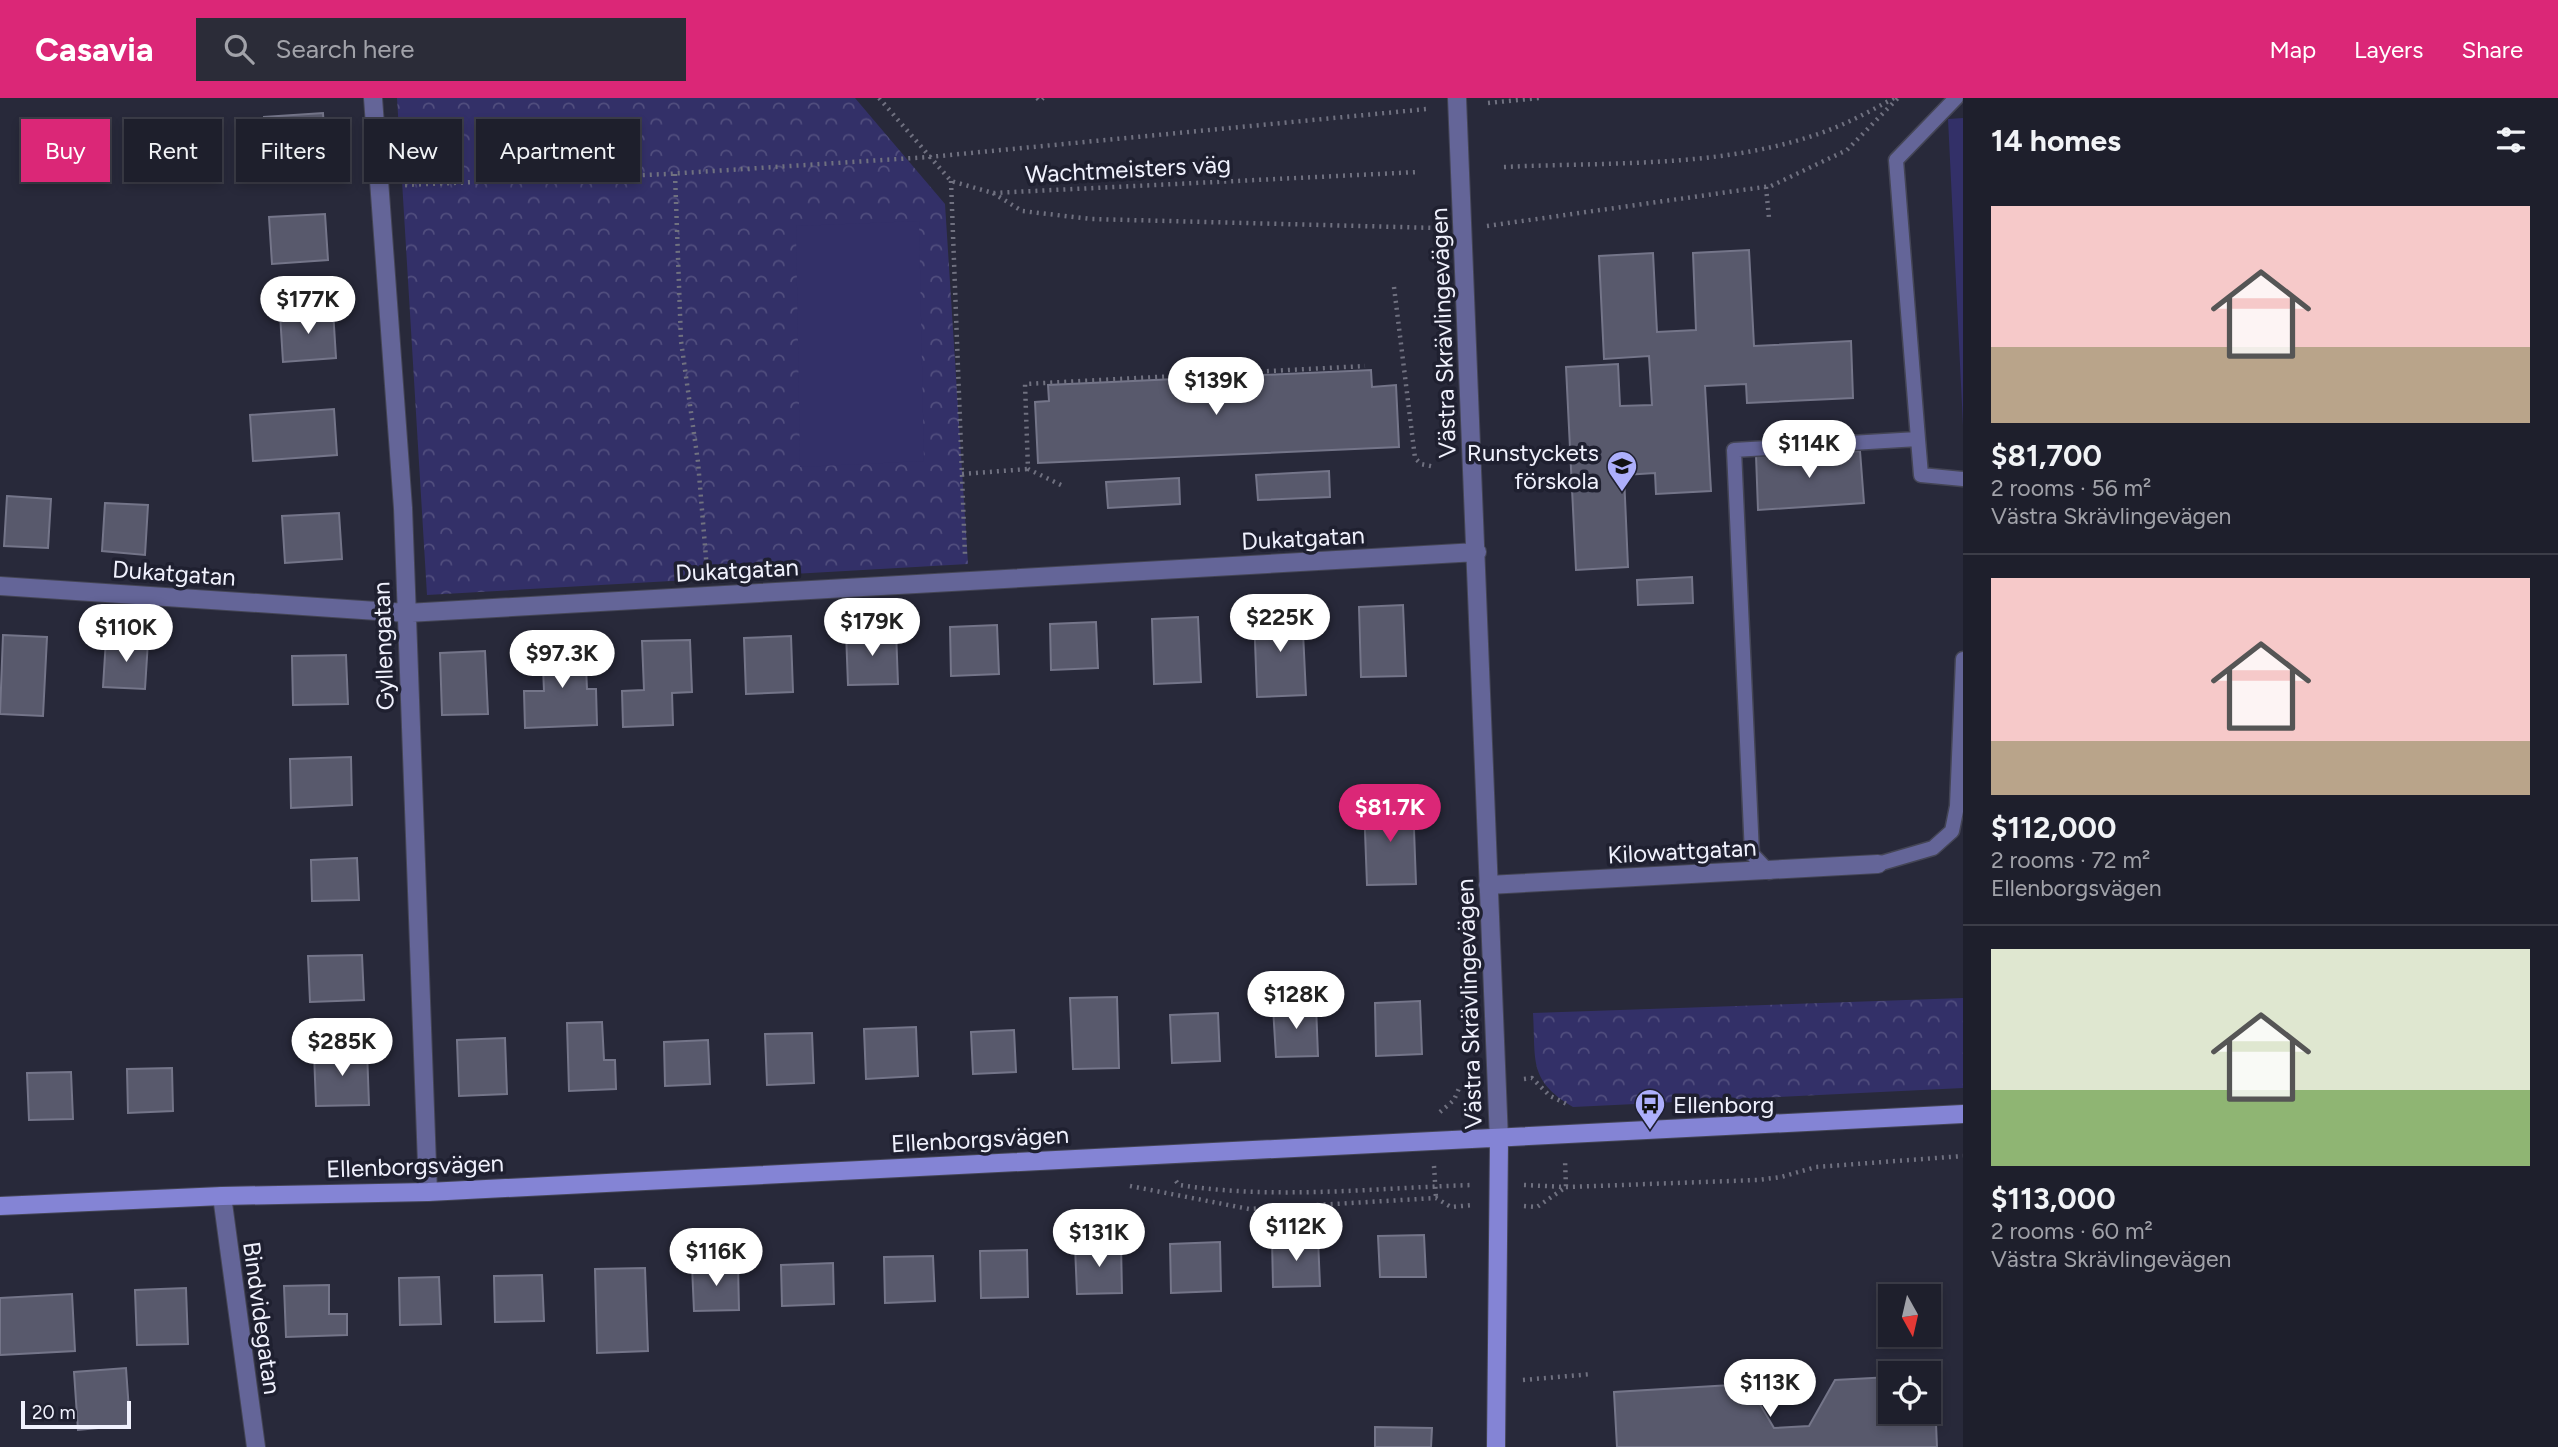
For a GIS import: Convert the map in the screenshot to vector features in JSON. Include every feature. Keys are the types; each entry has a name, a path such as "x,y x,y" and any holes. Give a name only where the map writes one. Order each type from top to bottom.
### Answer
{"street":[{"name":"Gyllengatan","path":"373,98 403,509 429,1192"},
{"name":"Västra Skrävlingevägen","path":"1457,98 1499,1140 1496,1447"},
{"name":"Dukatgatan","path":"0,586 407,613 1477,552"},
{"name":"Kilowattgatan","path":"1488,885 1769,872 1878,864"},
{"name":"Ellenborgsvägen","path":"0,1206 222,1196 429,1192 1499,1140 1963,1114"},
{"name":"Bindvidegatan","path":"222,1196 256,1447"}],"lane":[{"path":"1956,98 1896,160 1921,475 1963,479"},
{"path":"1769,872 1752,854 1734,450 1918,439"},
{"path":"1878,864 1933,848 1952,831 1957,806 1963,659"}],"path":[{"path":"879,98 951,181 966,581"},
{"path":"1037,98 1040,101 1043,98"},
{"path":"1488,103 1539,98"},
{"path":"1504,167 1704,157 1776,146 1847,124 1896,98"},
{"path":"1493,226 1766,187 1847,150 1896,98"},
{"path":"379,187 675,174 929,157 1427,109"},
{"name":"Wachtmeisters väg","path":"951,181 993,192 1418,172"},
{"path":"675,174 681,341 698,462 709,596"},
{"path":"1766,187 1769,218"},
{"path":"993,192 1022,211 1091,219 1433,228"},
{"path":"1394,287 1415,458 1421,464 1435,467"},
{"path":"1028,469 1025,384 1365,366"},
{"path":"962,474 1028,469 1061,485"},
{"path":"1151,1155 1179,1185 1221,1191 1284,1192 1498,1184 1566,1187 1758,1180 1827,1166 1963,1156"},
{"path":"1497,1204 1537,1207 1566,1187"},
{"path":"1496,1380 1545,1380 1592,1374"}],"green space":[{"path":"397,98 855,98 945,204 968,564 427,595 402,182 462,182 462,119 398,119"},
{"path":"1963,118 1963,426 1948,119"},
{"path":"919,221 924,461 800,467 796,226"},
{"path":"1963,998 1963,1088 1573,1107 1548,1088 1541,1078 1535,1057 1533,1013"}],"building":[{"path":"323,113 323,119 264,119"},
{"path":"325,214 328,260 272,264 269,217"},
{"path":"1749,250 1754,346 1851,341 1853,398 1747,403 1746,384 1705,386 1711,491 1656,494 1655,473 1624,475 1628,567 1576,570 1566,367 1618,364 1620,406 1652,405 1649,356 1604,359 1599,256 1653,253 1657,332 1696,330 1693,253"},
{"path":"333,310 336,358 283,362 280,314"},
{"path":"1371,370 1372,387 1396,385 1399,447 1038,463 1035,402 1049,401 1048,385"},
{"path":"334,409 337,455 253,461 250,415"},
{"path":"1860,451 1864,503 1758,510 1756,455"},
{"path":"1329,471 1330,497 1258,500 1256,475"},
{"path":"1179,478 1180,504 1108,508 1106,482"},
{"path":"7,496 51,499 48,548 4,546"},
{"path":"105,503 148,505 145,555 102,551"},
{"path":"339,513 342,559 285,563 282,516"},
{"path":"1692,577 1693,603 1638,605 1637,580"},
{"path":"1403,605 1406,676 1361,677 1359,607"},
{"path":"1302,611 1306,695 1257,697 1254,613"},
{"path":"1198,617 1201,682 1154,684 1152,619"},
{"path":"1096,622 1098,668 1051,670 1050,624"},
{"path":"997,625 999,674 951,676 950,627"},
{"path":"896,630 898,684 848,685 846,632"},
{"path":"3,635 47,637 43,716 0,714"},
{"path":"791,636 793,692 746,694 744,638"},
{"path":"106,639 148,641 145,689 103,687"},
{"path":"690,640 692,692 672,693 673,725 623,727 622,691 644,690 642,641"},
{"path":"585,643 587,689 596,689 597,725 525,728 524,691 544,691 542,644"},
{"path":"485,651 488,714 442,715 440,653"},
{"path":"346,655 348,704 293,705 292,656"},
{"path":"351,757 352,805 291,808 290,759"},
{"path":"1413,802 1416,884 1367,885 1364,804"},
{"path":"357,858 359,900 312,901 311,860"},
{"path":"362,955 364,1000 310,1002 308,956"},
{"path":"1117,997 1119,1068 1073,1069 1070,998"},
{"path":"1420,1001 1422,1054 1376,1056 1375,1003"},
{"path":"1316,1005 1318,1056 1276,1057 1273,1007"},
{"path":"1218,1013 1220,1061 1172,1063 1170,1015"},
{"path":"602,1022 604,1060 615,1060 616,1089 569,1091 567,1023"},
{"path":"916,1027 918,1076 866,1079 864,1029"},
{"path":"1014,1030 1016,1072 973,1074 971,1032"},
{"path":"812,1033 814,1083 767,1085 765,1034"},
{"path":"505,1038 507,1094 459,1096 457,1040"},
{"path":"708,1040 710,1084 665,1086 664,1042"},
{"path":"367,1050 369,1105 316,1106 314,1052"},
{"path":"172,1068 173,1111 128,1113 127,1069"},
{"path":"71,1072 73,1119 29,1120 27,1073"},
{"path":"1424,1235 1426,1277 1380,1277 1378,1236"},
{"path":"1318,1238 1320,1286 1273,1287 1272,1239"},
{"path":"1220,1242 1221,1291 1171,1293 1170,1244"},
{"path":"1121,1244 1122,1293 1077,1294 1075,1246"},
{"path":"1027,1250 1028,1297 981,1298 980,1251"},
{"path":"933,1256 935,1301 885,1303 884,1257"},
{"path":"833,1263 834,1304 782,1306 781,1265"},
{"path":"738,1265 739,1310 694,1311 692,1266"},
{"path":"645,1268 648,1351 597,1353 595,1269"},
{"path":"542,1275 544,1321 495,1322 494,1276"},
{"path":"439,1277 441,1324 400,1325 399,1278"},
{"path":"329,1285 329,1314 347,1314 347,1335 286,1337 284,1286"},
{"path":"186,1288 188,1344 137,1345 135,1290"},
{"path":"72,1294 75,1351 0,1355 0,1298"},
{"path":"126,1368 130,1425 78,1430 74,1372"},
{"path":"1878,1378 1878,1424 1936,1424 1937,1447 1617,1447 1614,1392 1748,1384 1774,1428 1809,1426 1835,1380"},
{"path":"1375,1427 1432,1428 1431,1447 1375,1447"}],"place":[{"name":"Runstyckets förskola","path":"1622,493"},
{"name":"Ellenborg","path":"1650,1131"}]}
